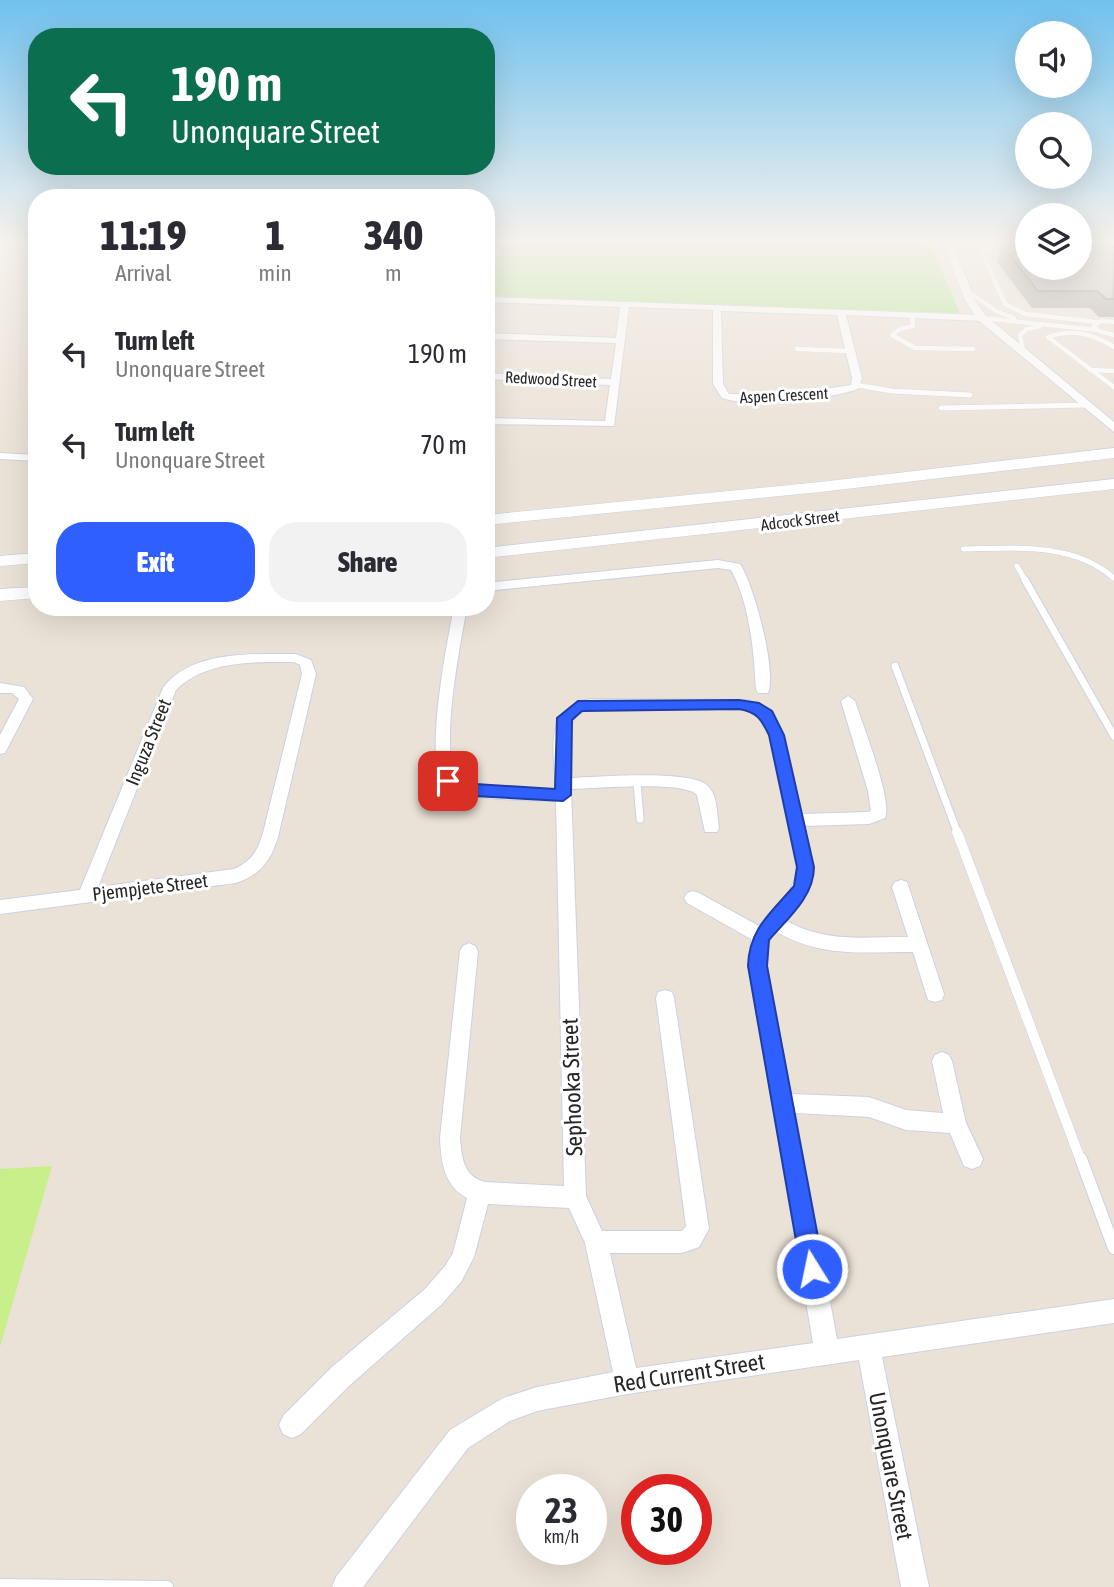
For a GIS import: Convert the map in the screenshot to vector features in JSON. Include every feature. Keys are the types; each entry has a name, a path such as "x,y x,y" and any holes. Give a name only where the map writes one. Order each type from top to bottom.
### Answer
{"main road":[{"name":"Adcock Street","path":"495,519 820,487 1114,453"},
{"name":"Adcock Street","path":"495,552 1114,484"},
{"path":"0,561 28,559"},
{"path":"0,595 28,593"}],"street":[{"path":"495,422 576,426 610,424 624,314"},
{"name":"Aspen Crescent","path":"717,314 718,384 724,394 738,398 769,398 845,391 857,385"},
{"path":"841,314 857,385"},
{"path":"866,314 982,318"},
{"path":"980,314 1024,355 1114,428"},
{"path":"495,336 621,341"},
{"name":"Redwood Street","path":"495,376 616,382"},
{"path":"0,456 28,458"},
{"path":"495,586 718,564 736,567 744,581 764,690"},
{"path":"460,616 442,746 448,781 456,786 474,790 563,790 675,782 699,787 704,793 711,828"},
{"name":"Inguza Street","path":"86,895 170,688 177,679 200,667 296,657 309,667 272,829"},
{"path":"0,688 18,688 24,692 26,699 0,749"},
{"path":"794,820 869,818 879,814 876,791 848,701"},
{"path":"563,790 562,730 565,718 578,706 747,705 767,714 772,722 805,867 805,880 801,890 761,936 758,966 827,1352"},
{"name":"Sephooka Street","path":"563,790 575,1197 596,1242 627,1382"},
{"name":"Pjempjete Street","path":"0,907 236,876 249,872 262,859 272,829"},
{"path":"901,887 935,994"},
{"path":"694,898 761,936"},
{"path":"774,922 798,936 825,944 919,944"},
{"path":"469,951 450,1138 450,1157 454,1172 464,1185 479,1195 575,1197"},
{"path":"596,1242 682,1242 691,1238 698,1229 666,998"},
{"path":"942,1061 956,1124 972,1159"},
{"path":"783,1103 869,1107 906,1120 956,1124"},
{"path":"292,1426 341,1376 433,1297 453,1274 463,1256 479,1195"},
{"name":"Red Current Street","path":"346,1587 459,1439 503,1410 537,1399 627,1382 1114,1311"},
{"name":"Unonquare Street","path":"868,1346 915,1587"}],"lane":[{"path":"1005,314 1027,322"},
{"path":"1037,314 1079,317 1096,323"},
{"path":"912,316 913,326 900,329 892,335 906,345 915,348 973,349"},
{"path":"982,318 1070,325 1113,335"},
{"path":"1070,325 1114,322"},
{"path":"1096,323 1097,330"},
{"path":"1024,355 1020,339 1023,331 1053,324"},
{"path":"1114,346 1097,336 1080,332 1048,337 1114,387"},
{"path":"797,349 849,351"},
{"path":"1090,370 1114,370"},
{"path":"857,385 891,391 970,395"},
{"path":"941,408 1086,405"},
{"path":"963,548 1005,548 1073,555 1104,567 1114,579"},
{"path":"1017,566 1114,736"},
{"path":"895,666 1114,1248"},
{"path":"637,783 640,819"},
{"path":"0,1585 167,1587"}],"green space":[{"path":"52,1166 0,1347 0,1169"}],"route":[{"path":"448,781 456,786 474,790 563,795 562,730 569,712 578,706 739,704 754,707 767,714 776,735 805,867 805,880 801,890 761,936 758,966 812,1269"}]}
